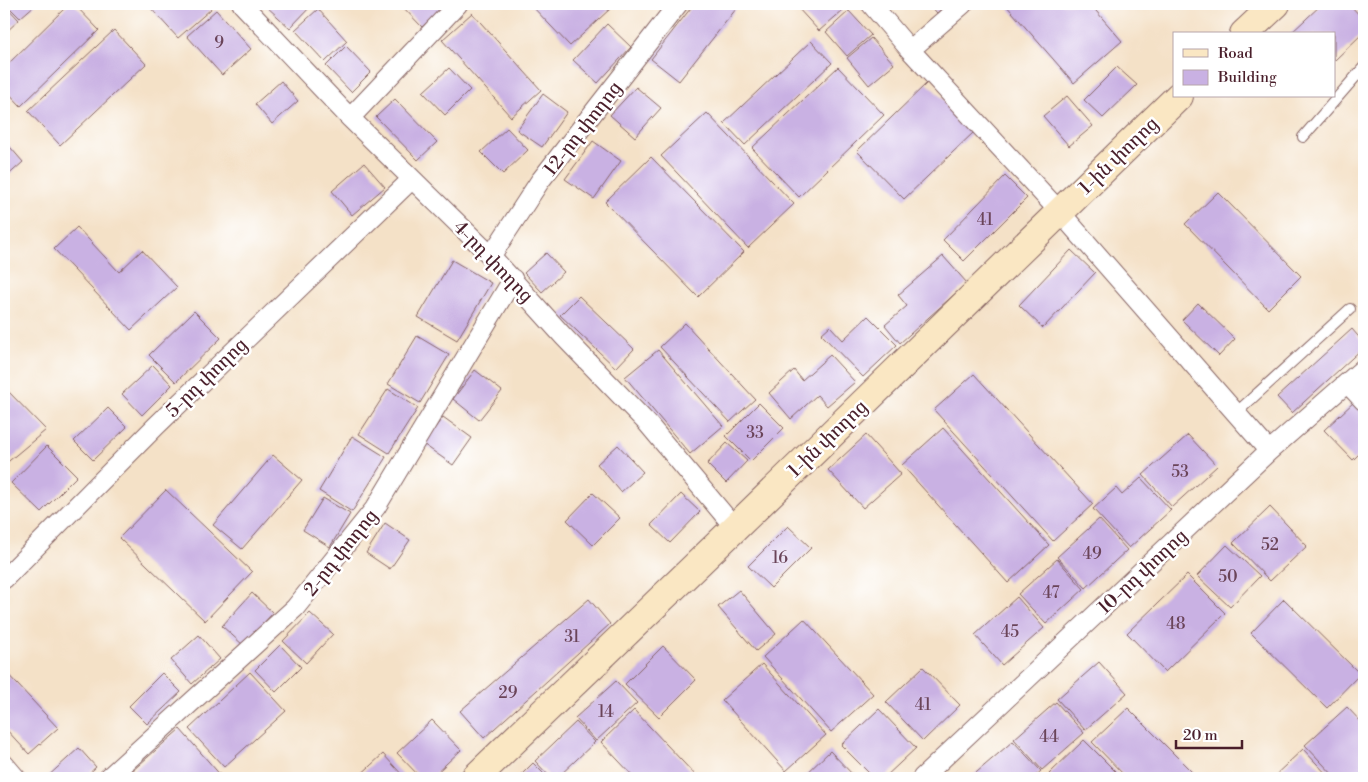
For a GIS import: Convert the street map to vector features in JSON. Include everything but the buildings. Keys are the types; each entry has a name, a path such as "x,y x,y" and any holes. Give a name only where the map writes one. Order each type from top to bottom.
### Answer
{"main road":[{"path":"1246,32 1276,4"},
{"name":"1-ին փողոց","path":"475,778 1177,98"}],"street":[{"name":"4-րդ փողոց","path":"242,4 350,118 513,278 564,337 648,424 735,528"},
{"path":"350,118 458,4"},
{"name":"12-րդ փողոց","path":"491,256 540,181 678,4"},
{"path":"871,4 910,50 1059,212 1269,451"},
{"path":"910,50 963,4"},
{"name":"5-րդ փողոց","path":"4,579 156,426 412,179"},
{"name":"2-րդ փողոց","path":"108,778 295,608 376,507 513,278"},
{"name":"10-րդ փողոց","path":"922,778 1269,451 1364,368"},
{"path":"1347,383 1364,401"},
{"path":"4,764 16,778"}],"lane":[{"path":"1303,137 1364,67"},
{"path":"1236,413 1350,310"}]}
